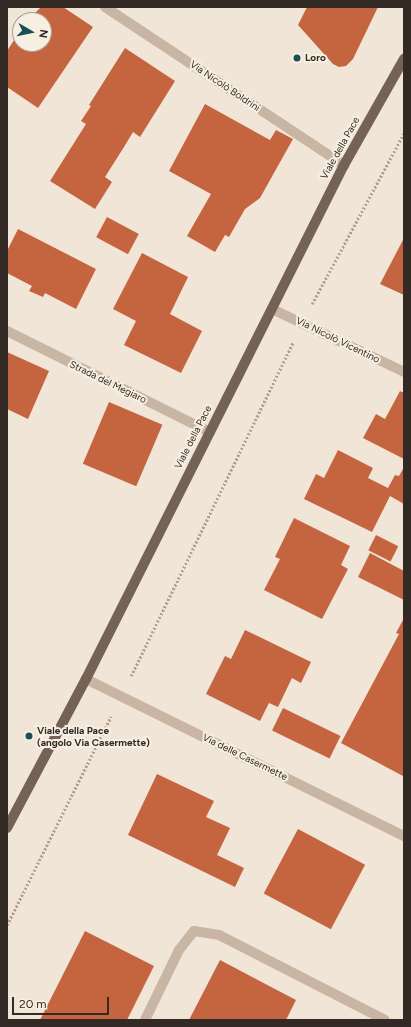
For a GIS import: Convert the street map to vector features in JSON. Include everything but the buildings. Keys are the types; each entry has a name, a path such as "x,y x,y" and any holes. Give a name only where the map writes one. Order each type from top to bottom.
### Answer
{"main road":[{"name":"Viale della Pace","path":"7,828 86,679 344,165 404,59"}],"street":[{"name":"Via Nicolò Boldrini","path":"105,7 344,165"},
{"name":"Via Nicolò Vicentino","path":"272,309 404,372"},
{"name":"Strada del Megiaro","path":"7,331 210,432"},
{"name":"Via delle Casermette","path":"86,679 403,834"},
{"path":"145,1020 179,950 194,931 219,935 385,1020"}],"path":[{"path":"7,926 121,697 302,323 404,133"}],"place":[{"name":"Loro","path":"297,58"},
{"name":"Viale della Pace (angolo Via Casermette)","path":"29,736"}]}
